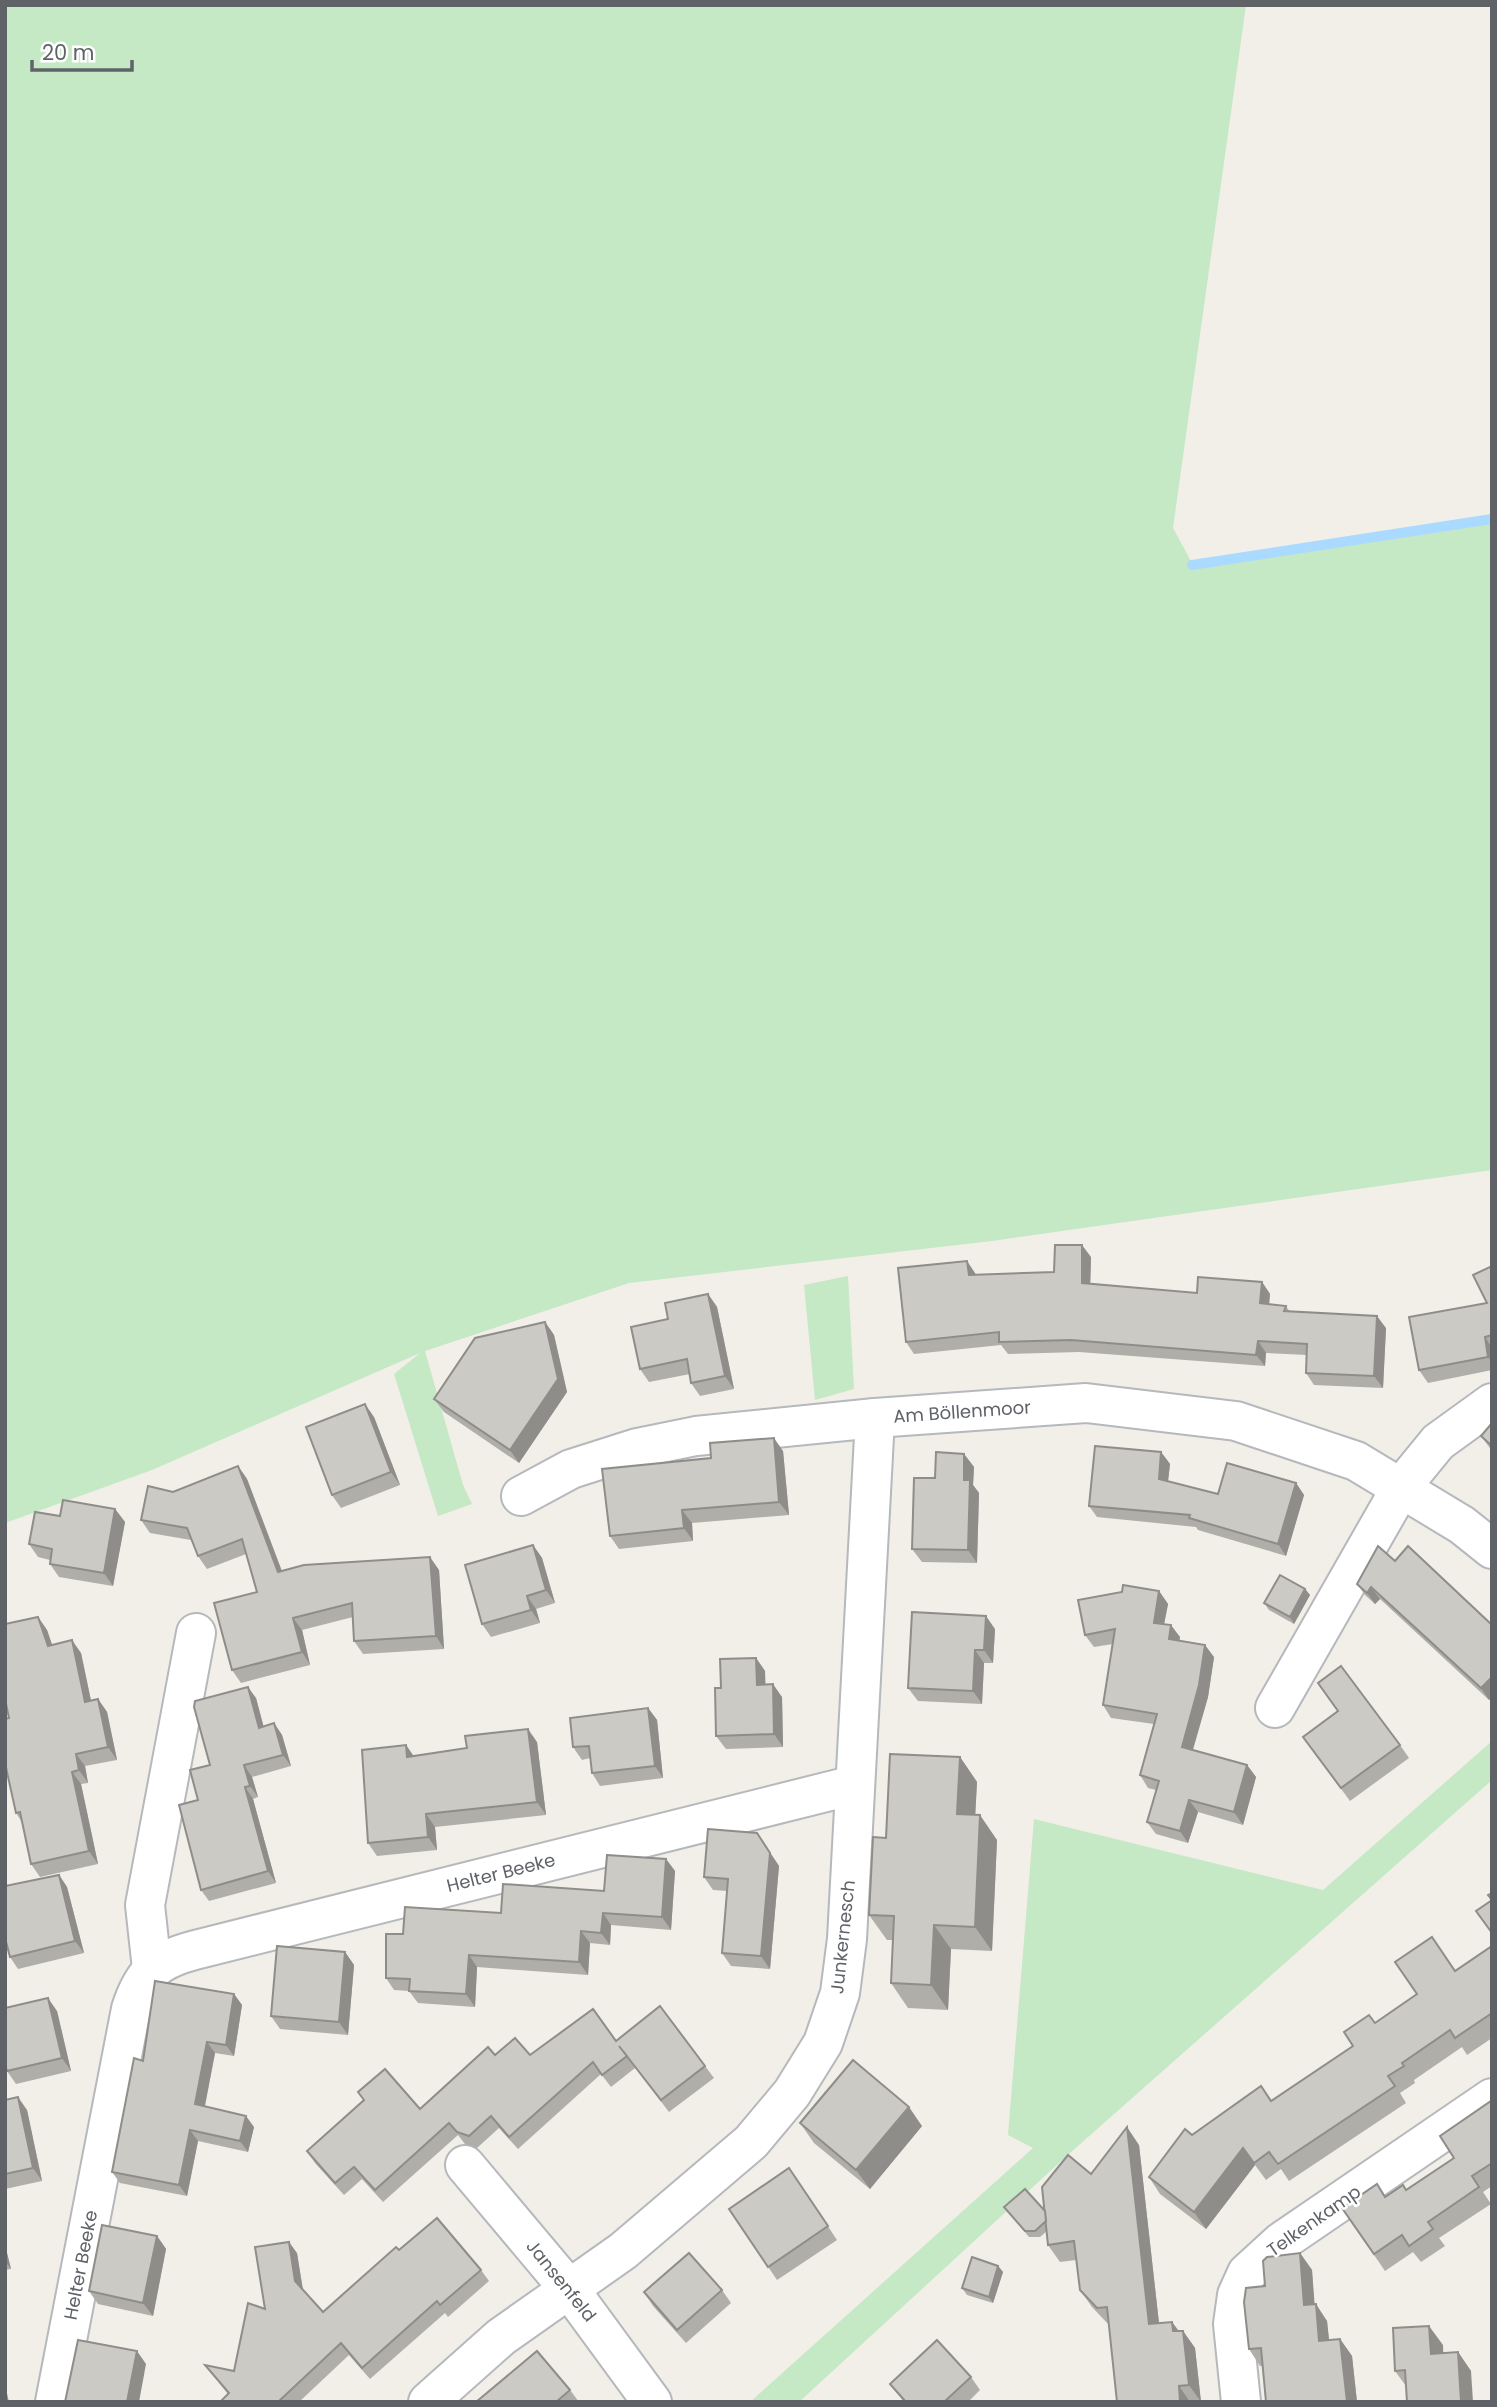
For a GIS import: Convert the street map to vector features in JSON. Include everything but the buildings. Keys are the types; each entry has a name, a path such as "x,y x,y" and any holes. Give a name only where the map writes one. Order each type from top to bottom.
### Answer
{"street":[{"name":"Am Böllenmoor","path":"521,1496 570,1469 637,1448 695,1436 875,1418 1086,1403 1236,1421 1356,1461 1402,1486 1462,1525 1492,1549"},
{"path":"1275,1708 1402,1486 1438,1442 1492,1403"},
{"name":"Junkernesch","path":"428,2402 502,2337 623,2251 751,2142 792,2093 823,2043 839,1993 847,1940 875,1418"},
{"path":"152,1969 145,1905 196,1633"},
{"name":"Helter Beeke","path":"55,2402 131,2009 139,1986 152,1969 169,1957 195,1950 854,1785"},
{"name":"Telkenkamp","path":"1241,2402 1233,2324 1237,2295 1247,2273 1273,2248 1492,2098"},
{"name":"Jansenfeld","path":"465,2165 570,2290 652,2402"}],"green space":[{"path":"5,5 1246,5 1173,528 1193,565 1492,519 1492,1170 992,1241 629,1283 425,1351 463,1485 472,1504 438,1516 394,1374 420,1353 152,1470 5,1523"},
{"path":"848,1276 854,1389 815,1400 804,1285"},
{"path":"1492,1741 1492,1780 1070,2153 799,2402 750,2402 1033,2148 1008,2135 1034,1819 1323,1890"}],"waterway":[{"path":"1192,565 1492,519"}]}
